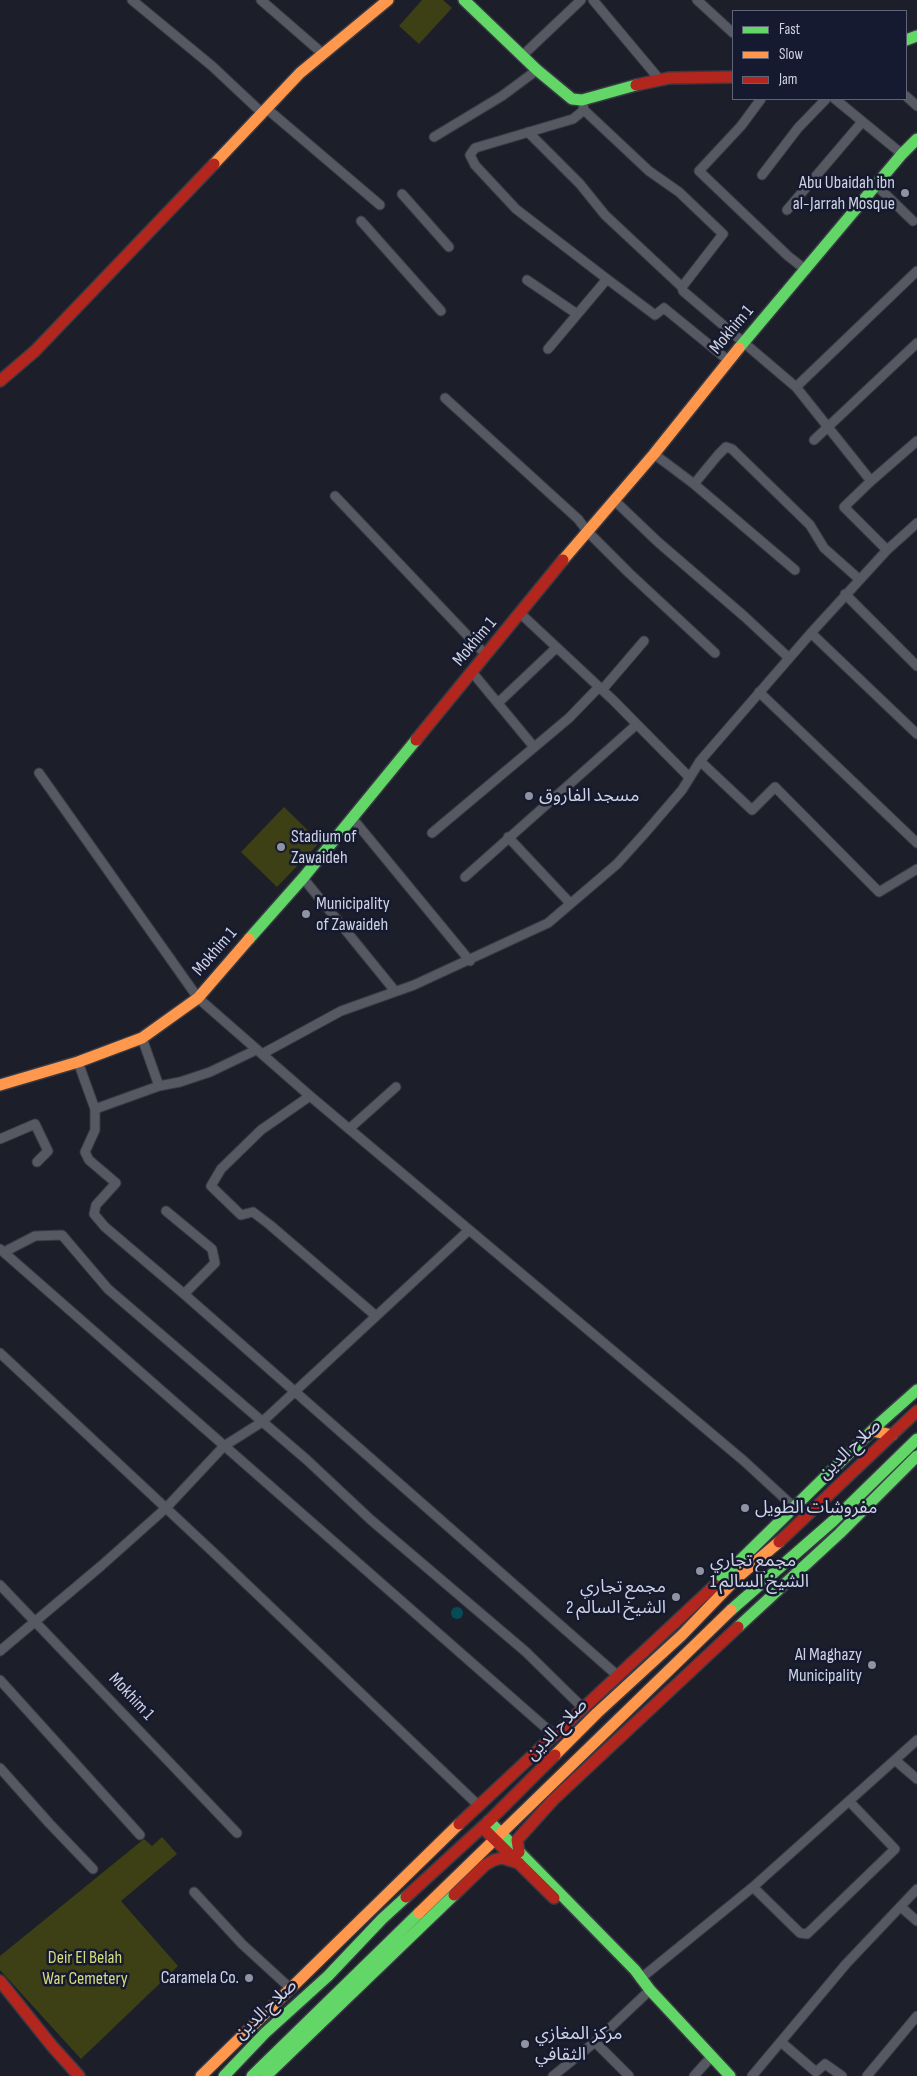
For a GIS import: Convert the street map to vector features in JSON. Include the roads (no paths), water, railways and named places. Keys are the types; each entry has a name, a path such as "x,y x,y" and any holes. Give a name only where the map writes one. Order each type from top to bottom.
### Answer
{"main road":[{"path":"0,381 35,351 87,298 300,73 388,0"},
{"path":"464,0 537,70 572,99 583,105 660,80 711,76 732,78"},
{"name":"Mokhim 1","path":"0,1085 78,1062 142,1038 198,998 303,878 521,614 544,583 654,454 902,154 917,140"},
{"path":"201,2076 478,1805 662,1635 795,1508 872,1430 917,1390"},
{"name":"صلاح الدين","path":"224,2076 264,2033 328,1976 382,1919 486,1824 597,1713 682,1635 738,1577 917,1411"},
{"path":"872,1430 892,1435"},
{"name":"صلاح الدين","path":"252,2076 347,1990 498,1836 757,1586 834,1521 917,1440"},
{"path":"519,1857 517,1840 553,1800 631,1725 840,1533 917,1456"},
{"path":"662,1635 682,1635"},
{"path":"486,1824 635,1970 640,1979 729,2076"},
{"path":"266,2076 347,1990 486,1864 502,1858 519,1857"},
{"path":"0,1981 52,2046 79,2076"}],"street":[{"path":"132,0 380,205"},
{"path":"261,0 322,53"},
{"path":"523,55 581,0"},
{"path":"593,0 660,80"},
{"path":"697,0 732,33"},
{"path":"434,137 502,96 537,70"},
{"path":"907,97 917,106"},
{"path":"760,100 741,126 699,171 788,256 806,270"},
{"path":"762,175 798,128 825,100"},
{"path":"836,100 902,154"},
{"path":"682,287 723,234 583,105 573,119 488,142 475,148 470,155 475,165 516,209 655,315 664,308 729,361"},
{"path":"786,210 862,122"},
{"path":"528,132 580,184 605,215 682,287 683,291 796,387 871,481"},
{"path":"877,186 912,221"},
{"path":"402,194 449,247"},
{"path":"362,220 442,311"},
{"path":"796,387 917,270"},
{"path":"548,349 606,279"},
{"path":"527,280 578,314"},
{"path":"814,440 917,343"},
{"path":"445,398 578,519 588,532 655,598 715,653"},
{"path":"887,550 844,507 917,441"},
{"path":"694,484 726,447 732,449 810,525 824,548 859,579"},
{"path":"654,454 694,484 795,570"},
{"path":"335,496 486,655"},
{"path":"614,500 789,658"},
{"path":"95,1108 159,1086 180,1082 210,1072 259,1052 340,1011 414,985 470,961 548,923 616,864 646,833 682,790 700,761 810,633 887,550 917,523"},
{"path":"846,594 917,666"},
{"path":"521,614 601,689 689,777"},
{"path":"810,633 917,734"},
{"path":"432,833 570,718 601,689 644,641"},
{"path":"498,703 556,648"},
{"path":"472,672 534,747"},
{"path":"759,692 917,844"},
{"path":"465,877 508,837 636,726"},
{"path":"700,761 752,810 776,787 879,892 917,869"},
{"path":"39,773 198,998 349,1130 744,1461 795,1508"},
{"path":"353,818 470,961"},
{"path":"508,837 570,903"},
{"path":"303,878 395,991"},
{"path":"142,1038 159,1086"},
{"path":"78,1062 95,1108 95,1130 85,1152 89,1160 116,1182 96,1205 94,1214 105,1227 184,1294 618,1676"},
{"path":"349,1130 396,1087"},
{"path":"310,1096 261,1130 221,1169 211,1186 241,1216 253,1212 270,1225 376,1316"},
{"path":"0,1139 36,1124 48,1151 37,1162"},
{"path":"166,1211 212,1249 216,1263 184,1294"},
{"path":"0,1651 166,1508 224,1446 262,1422 469,1230"},
{"path":"554,1735 2,1250 35,1236 62,1235 108,1289 307,1460 371,1520 526,1652 583,1708"},
{"path":"0,1353 478,1805"},
{"name":"Mokhim 1","path":"0,1585 237,1833"},
{"path":"0,1680 140,1835"},
{"path":"640,1979 753,1887 917,1740"},
{"path":"896,1760 917,1779"},
{"path":"0,1768 93,1869"},
{"path":"753,1887 800,1934 807,1934 895,1849 849,1801"},
{"path":"752,2076 846,1964 917,1890"},
{"path":"194,1892 242,1944 290,1988"},
{"path":"901,1907 917,1921"},
{"path":"552,2076 595,2042 650,1990"},
{"path":"867,2076 917,2016"},
{"path":"595,2042 629,2076"},
{"path":"782,2042 816,2072 826,2064 842,2076"},
{"path":"694,2076 712,2056"}],"water":[{"path":"455,1607 459,1607 463,1613 459,1619 455,1619 451,1615 451,1611"}],"place":[{"name":"Abu Ubaidah ibn al-Jarrah Mosque","path":"905,193"},
{"name":"مسجد الفاروق","path":"529,796"},
{"name":"Stadium of Zawaideh","path":"281,847"},
{"name":"Municipality of Zawaideh","path":"306,914"},
{"name":"مفروشات الطويل","path":"745,1508"},
{"name":"مجمع تجاري الشيخ السالم 1","path":"700,1571"},
{"name":"مجمع تجاري الشيخ السالم 2","path":"676,1597"},
{"name":"Al Maghazy Municipality","path":"872,1665"},
{"name":"Caramela Co.","path":"249,1978"},
{"name":"مركز المغازي الثقافي","path":"525,2044"}],"park label":[{"name":"Deir El Belah War Cemetery","path":"85,1968"}]}
